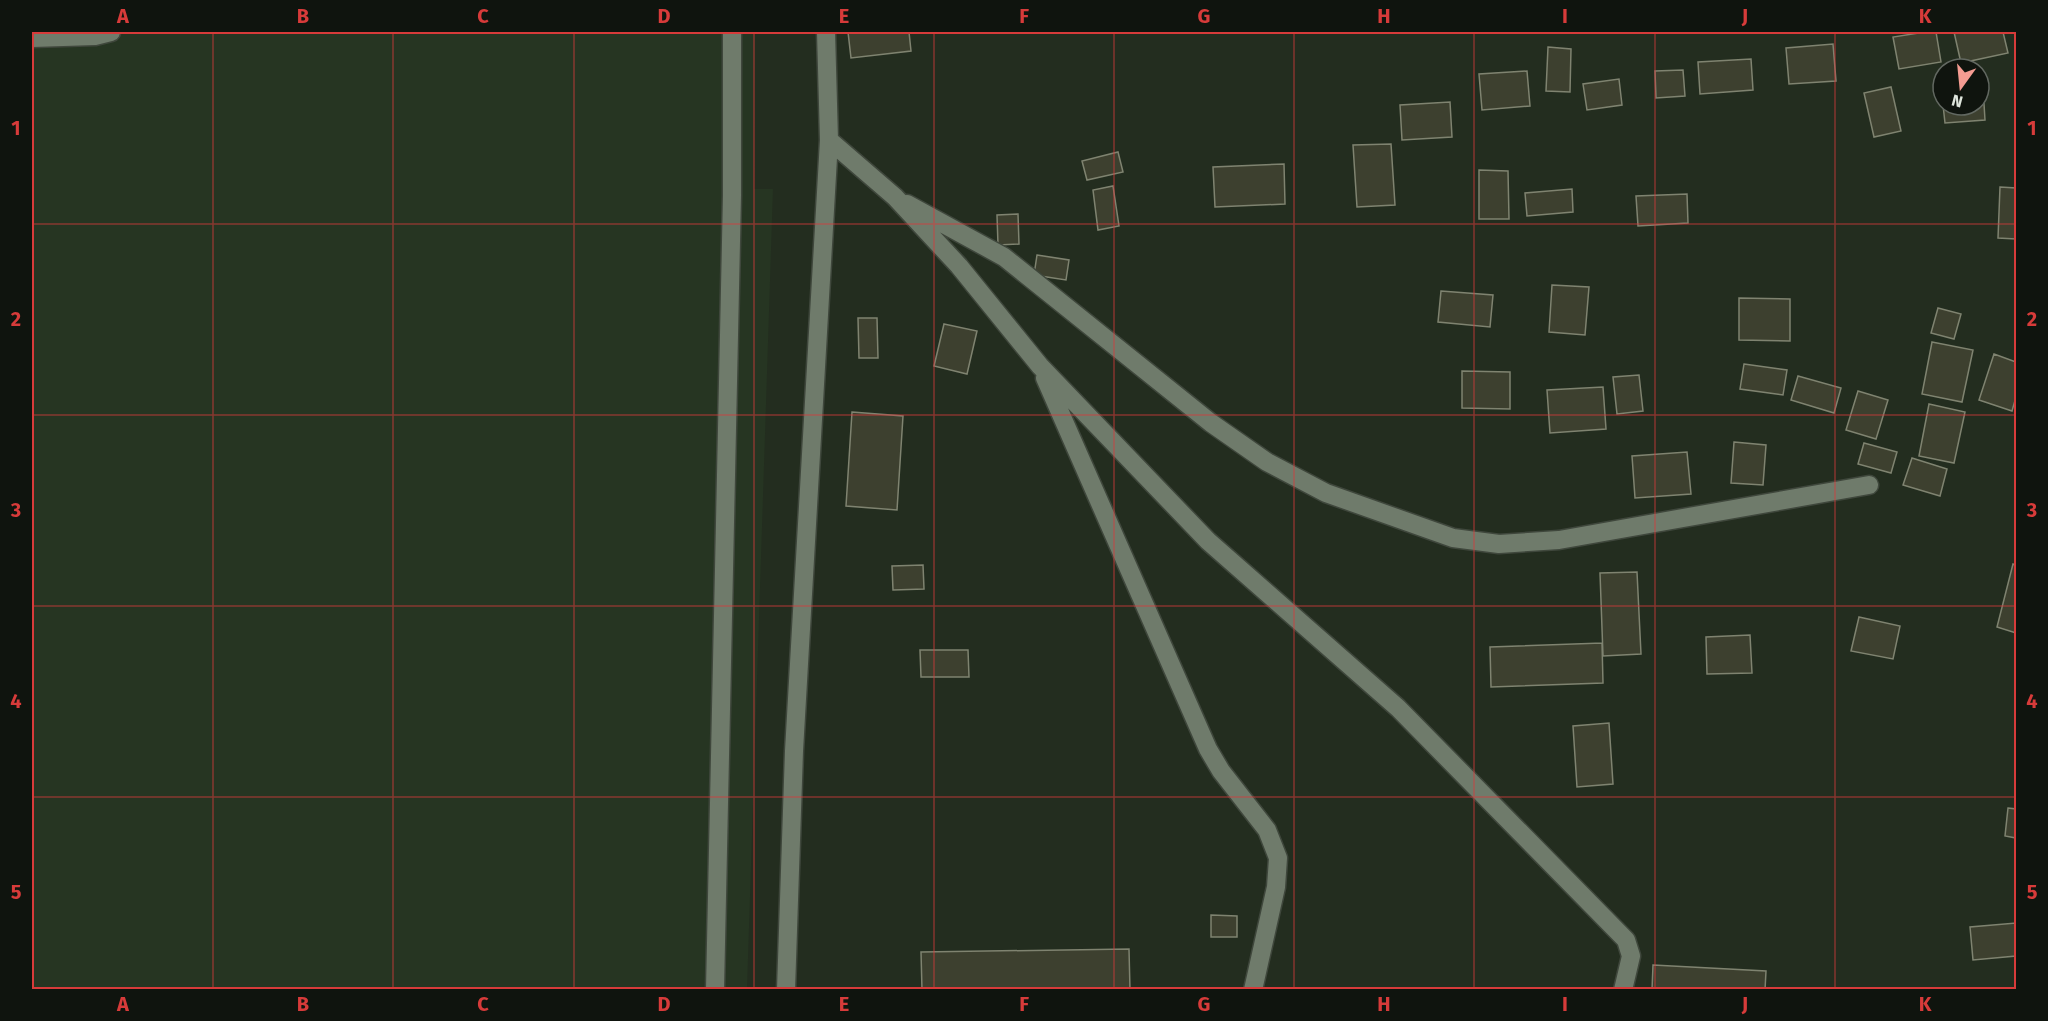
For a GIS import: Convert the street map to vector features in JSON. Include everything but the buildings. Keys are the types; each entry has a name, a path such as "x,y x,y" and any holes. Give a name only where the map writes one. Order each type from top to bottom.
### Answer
{"street":[{"path":"32,38 95,36 111,32"},
{"path":"716,990 732,195 732,32"},
{"path":"786,990 794,751 829,140 826,32"},
{"path":"829,140 895,197 959,266 1040,366 1208,542 1398,708 1626,940 1631,956 1623,990"},
{"path":"895,197 999,253 1211,423 1268,462 1326,493 1453,538 1499,544 1559,540 1869,485"},
{"path":"1040,366 1208,749 1221,771 1267,830 1278,858 1276,887 1253,990"}],"shaded area":[{"path":"32,32 755,32 754,189 773,189 747,989 32,989"}]}
